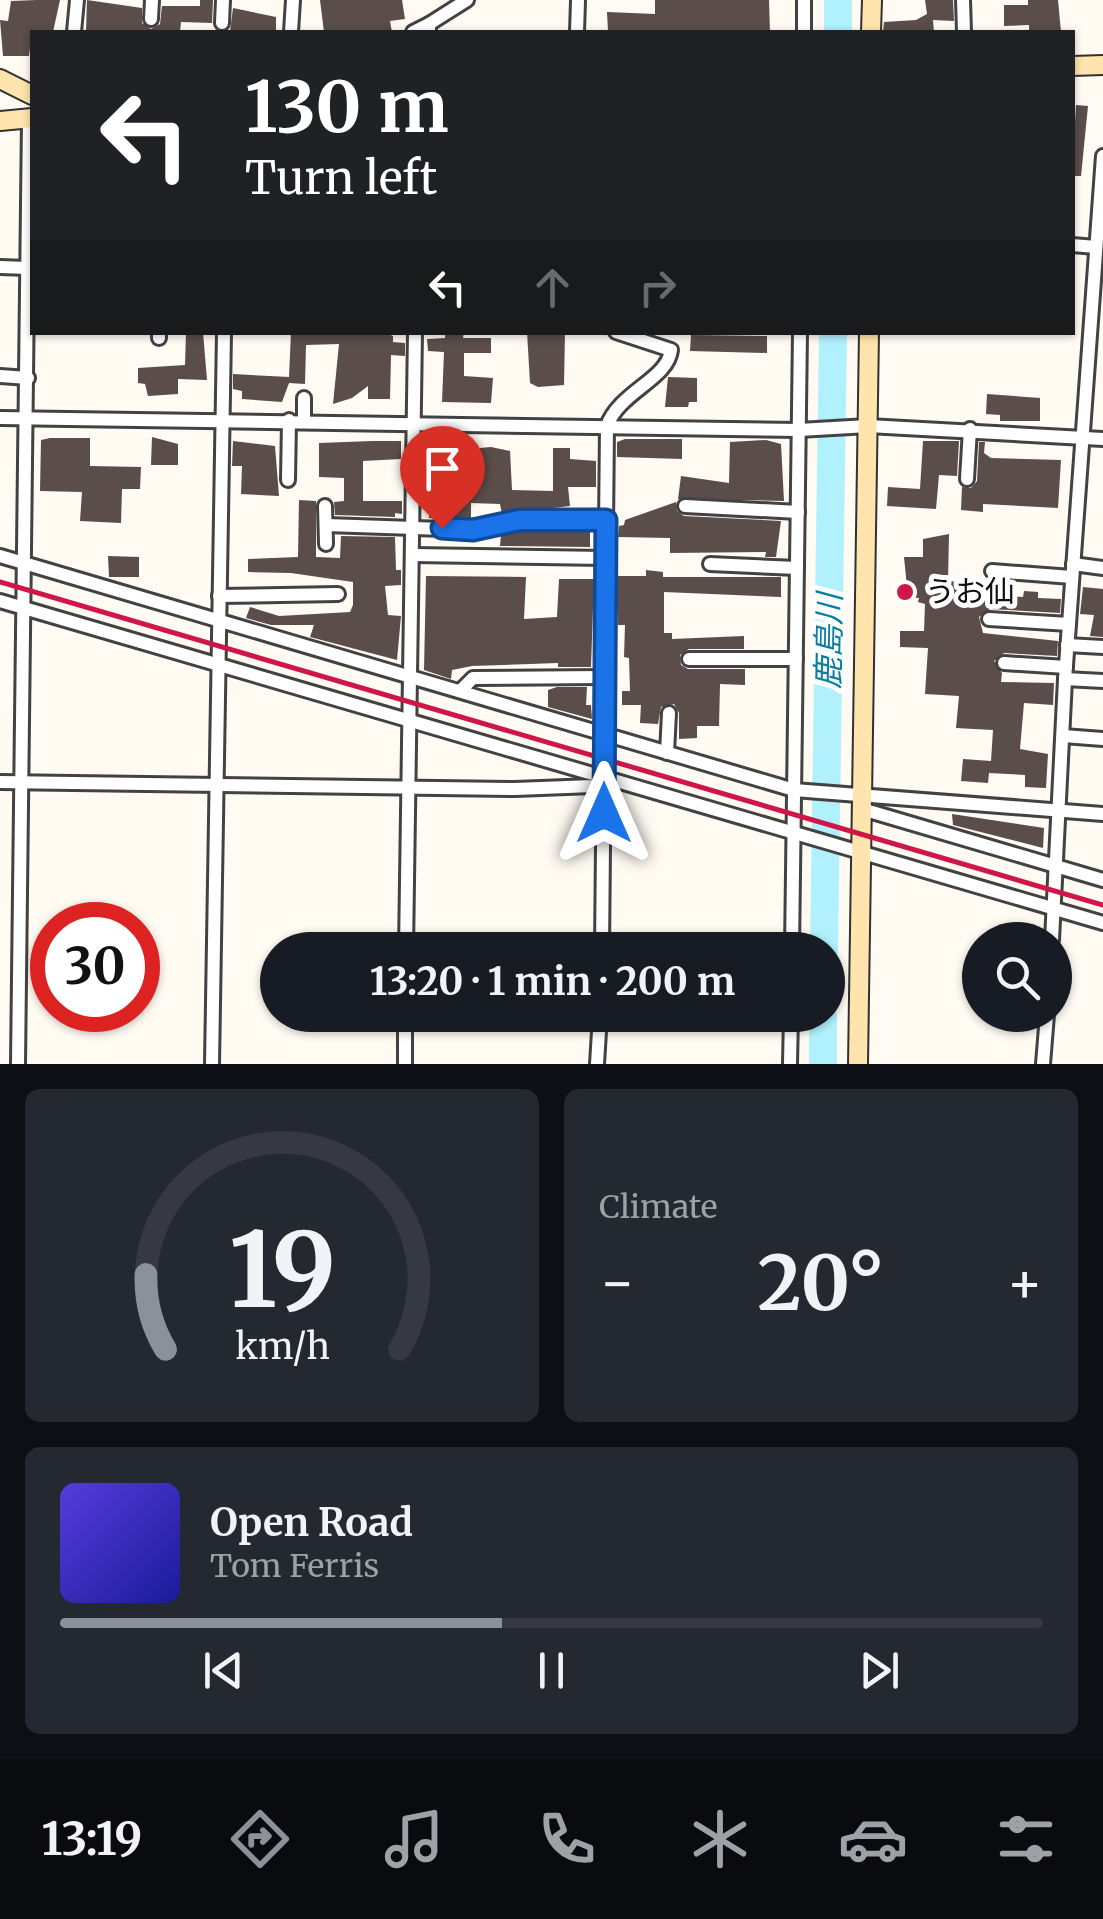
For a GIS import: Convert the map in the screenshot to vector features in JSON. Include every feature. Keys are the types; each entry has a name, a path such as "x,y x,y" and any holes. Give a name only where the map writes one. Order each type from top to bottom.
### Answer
{"main road":[{"path":"871,30 872,0"},
{"path":"1075,66 1103,65"},
{"path":"0,78 29,89"},
{"path":"0,121 30,118"},
{"path":"858,1064 852,851 862,803 869,335"}],"street":[{"path":"74,30 77,0"},
{"path":"151,19 152,0"},
{"path":"222,23 224,0"},
{"path":"291,30 293,0"},
{"path":"429,28 467,0"},
{"path":"804,0 804,30"},
{"path":"963,0 964,30"},
{"path":"578,1 578,30"},
{"path":"1053,922 1068,624 1099,268 1096,247 1103,156"},
{"path":"18,1064 30,168"},
{"path":"1075,245 1096,247"},
{"path":"0,267 28,268"},
{"path":"212,1064 224,335"},
{"path":"406,932 414,335"},
{"path":"602,932 607,426 614,406 651,380 672,350 625,335"},
{"path":"793,932 798,833 794,790 800,335"},
{"path":"0,376 28,378"},
{"path":"304,398 304,420"},
{"path":"0,418 799,430 868,426 1103,439"},
{"path":"288,480 289,420"},
{"path":"967,479 970,429"},
{"path":"325,506 326,544"},
{"path":"685,506 798,512"},
{"path":"326,524 473,530 519,520 606,520"},
{"path":"413,555 605,558"},
{"path":"0,556 794,790 843,792 862,803 1103,880"},
{"path":"710,564 797,568"},
{"path":"992,572 1103,568"},
{"path":"1012,591 1014,573"},
{"path":"220,596 338,594"},
{"path":"302,595 302,611"},
{"path":"0,601 1103,923"},
{"path":"989,620 1068,624"},
{"path":"1067,645 1103,647"},
{"path":"689,659 796,659"},
{"path":"1004,664 1103,681"},
{"path":"460,691 472,678 605,678"},
{"path":"667,753 668,713"},
{"path":"1062,736 1103,739"},
{"path":"0,782 408,787 592,786 605,779"},
{"path":"862,803 1103,814"},
{"path":"404,1064 405,1032"},
{"path":"597,1064 599,1032"},
{"path":"790,1064 791,1032"},
{"path":"1043,1064 1045,1032"}],"building":[{"path":"60,0 53,30 30,30 29,56 3,56 0,20 8,21 11,1"},
{"path":"87,0 142,8 142,23 151,29 160,24 162,6 200,6 200,0 213,0 212,23 181,22 180,30 86,30"},
{"path":"320,0 402,0 405,19 390,21 392,30 324,30"},
{"path":"655,0 769,0 770,30 608,30 607,12 655,14"},
{"path":"925,0 953,0 954,21 933,20 934,30 883,30 884,22 916,20 927,14"},
{"path":"1028,0 1058,0 1061,30 1004,26 1004,5 1028,5"},
{"path":"233,8 276,17 276,30 230,30"},
{"path":"1076,105 1088,106 1081,176 1075,176"},
{"path":"186,335 203,335 207,380 178,379 178,394 148,396 145,384 138,383 138,368 185,365"},
{"path":"291,335 390,335 393,342 405,343 405,356 391,355 390,399 368,399 368,386 352,398 333,404 339,344 306,345 305,384 289,383 282,402 242,399 242,391 233,389 233,374 289,377"},
{"path":"527,335 565,335 564,385 538,387 530,383"},
{"path":"691,335 767,336 767,353 690,351"},
{"path":"491,338 491,353 464,353 464,376 493,378 491,403 442,402 444,352 428,351 427,339"},
{"path":"668,377 697,378 697,402 689,402 688,407 665,407"},
{"path":"987,394 1040,398 1040,421 1000,421 1000,415 986,414"},
{"path":"152,437 178,444 178,465 151,465"},
{"path":"90,438 90,466 141,467 140,489 122,489 121,523 80,521 82,492 40,491 41,440"},
{"path":"682,439 682,459 617,457 617,442"},
{"path":"766,440 781,444 784,501 678,499 681,476 729,483 730,442"},
{"path":"233,441 275,446 279,496 241,494 242,466 232,466"},
{"path":"401,441 401,459 363,461 363,501 402,501 402,514 335,515 334,502 344,501 344,478 319,477 319,443"},
{"path":"923,441 959,441 957,476 939,475 936,509 887,506 888,487 920,489"},
{"path":"979,442 985,442 984,453 991,458 1061,460 1058,508 983,504 983,512 961,510 962,487 971,488 977,481"},
{"path":"480,448 510,451 512,490 553,491 553,448 570,448 570,459 596,461 596,487 568,487 570,506 502,514 500,504 471,503 471,520 429,518 436,450 480,452"},
{"path":"299,500 316,501 316,557 340,558 341,536 395,537 396,570 401,570 401,585 385,586 388,615 401,616 397,660 310,637 314,625 271,625 246,618 250,607 279,616 350,612 353,582 291,573 248,572 248,559 298,557"},
{"path":"676,502 677,511 684,516 781,521 776,557 765,557 766,552 670,553 670,538 618,537 619,526 625,520"},
{"path":"520,530 590,531 590,547 500,546 501,534"},
{"path":"949,534 948,581 981,584 980,594 1023,597 1024,591 1038,592 1038,598 1061,599 1060,613 990,609 979,617 983,633 1058,641 1057,656 1004,653 994,661 1002,673 1001,682 1054,683 1053,705 1024,703 1020,749 1048,754 1046,788 1025,787 1025,775 989,773 988,783 961,781 963,759 991,761 993,730 956,728 959,696 925,694 928,648 900,647 900,631 924,631 925,604 918,602 919,598 908,597 904,557 923,557 923,539"},
{"path":"108,556 139,557 139,577 109,577"},
{"path":"646,570 663,572 663,577 781,577 781,597 664,592 664,633 672,633 672,639 744,636 744,649 689,649 680,655 681,665 688,669 745,669 745,685 720,684 719,726 697,726 697,738 679,739 679,713 674,704 661,707 658,724 640,723 641,705 622,705 622,691 630,691 629,658 624,657 625,625 618,625 616,576 646,576"},
{"path":"426,576 526,577 524,619 557,617 559,579 594,579 591,667 558,667 558,663 472,666 452,670 451,679 424,670"},
{"path":"1083,587 1103,589 1103,637 1090,636 1094,615 1080,614"},
{"path":"587,687 586,705 591,705 592,719 548,707 548,690"},
{"path":"952,814 1044,828 1043,848 953,825"}],"waterway":[{"name":"鹿島川","path":"838,0 838,30"},
{"name":"鹿島川","path":"824,932 833,335"},
{"name":"鹿島川","path":"823,1032 823,1064"}],"railway":[{"path":"0,582 1103,905"}],"place":[{"name":"うお仙","path":"905,592"}],"route":[{"path":"442,528 473,530 519,520 606,520 604,813"}]}
